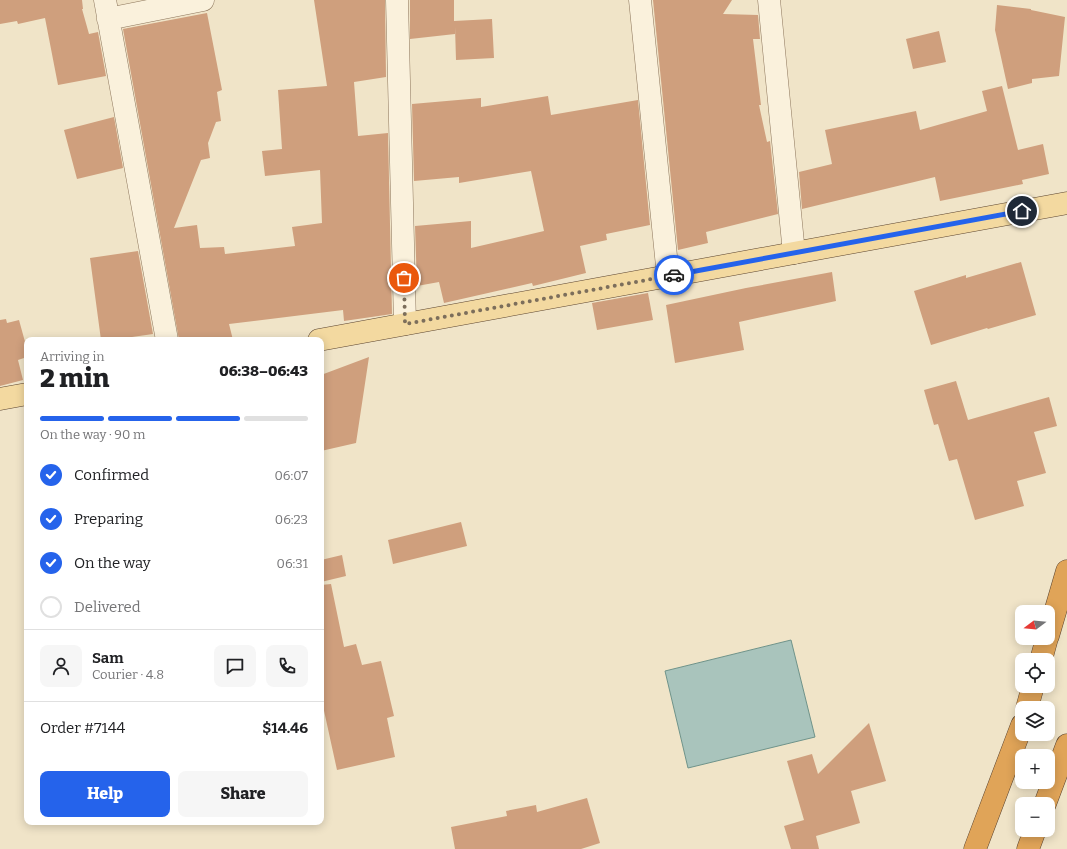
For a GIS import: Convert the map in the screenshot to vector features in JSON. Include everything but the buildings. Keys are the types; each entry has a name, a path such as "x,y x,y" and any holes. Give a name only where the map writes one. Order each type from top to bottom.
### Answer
{"highway":[{"path":"1055,613 1067,571"},
{"path":"975,849 1016,741"},
{"path":"1048,797 1067,745"},
{"path":"1028,849 1032,837"}],"main road":[{"path":"324,339 1067,203"},
{"path":"0,399 24,395"}],"street":[{"path":"166,337 106,10 203,0"},
{"path":"398,0 405,324"},
{"path":"640,0 668,276"},
{"path":"769,0 794,253"}],"water":[{"path":"791,640 815,737 688,768 665,671"}],"way so far":[{"path":"404,278 405,324 674,275"}],"route":[{"path":"674,275 1022,211"}]}
